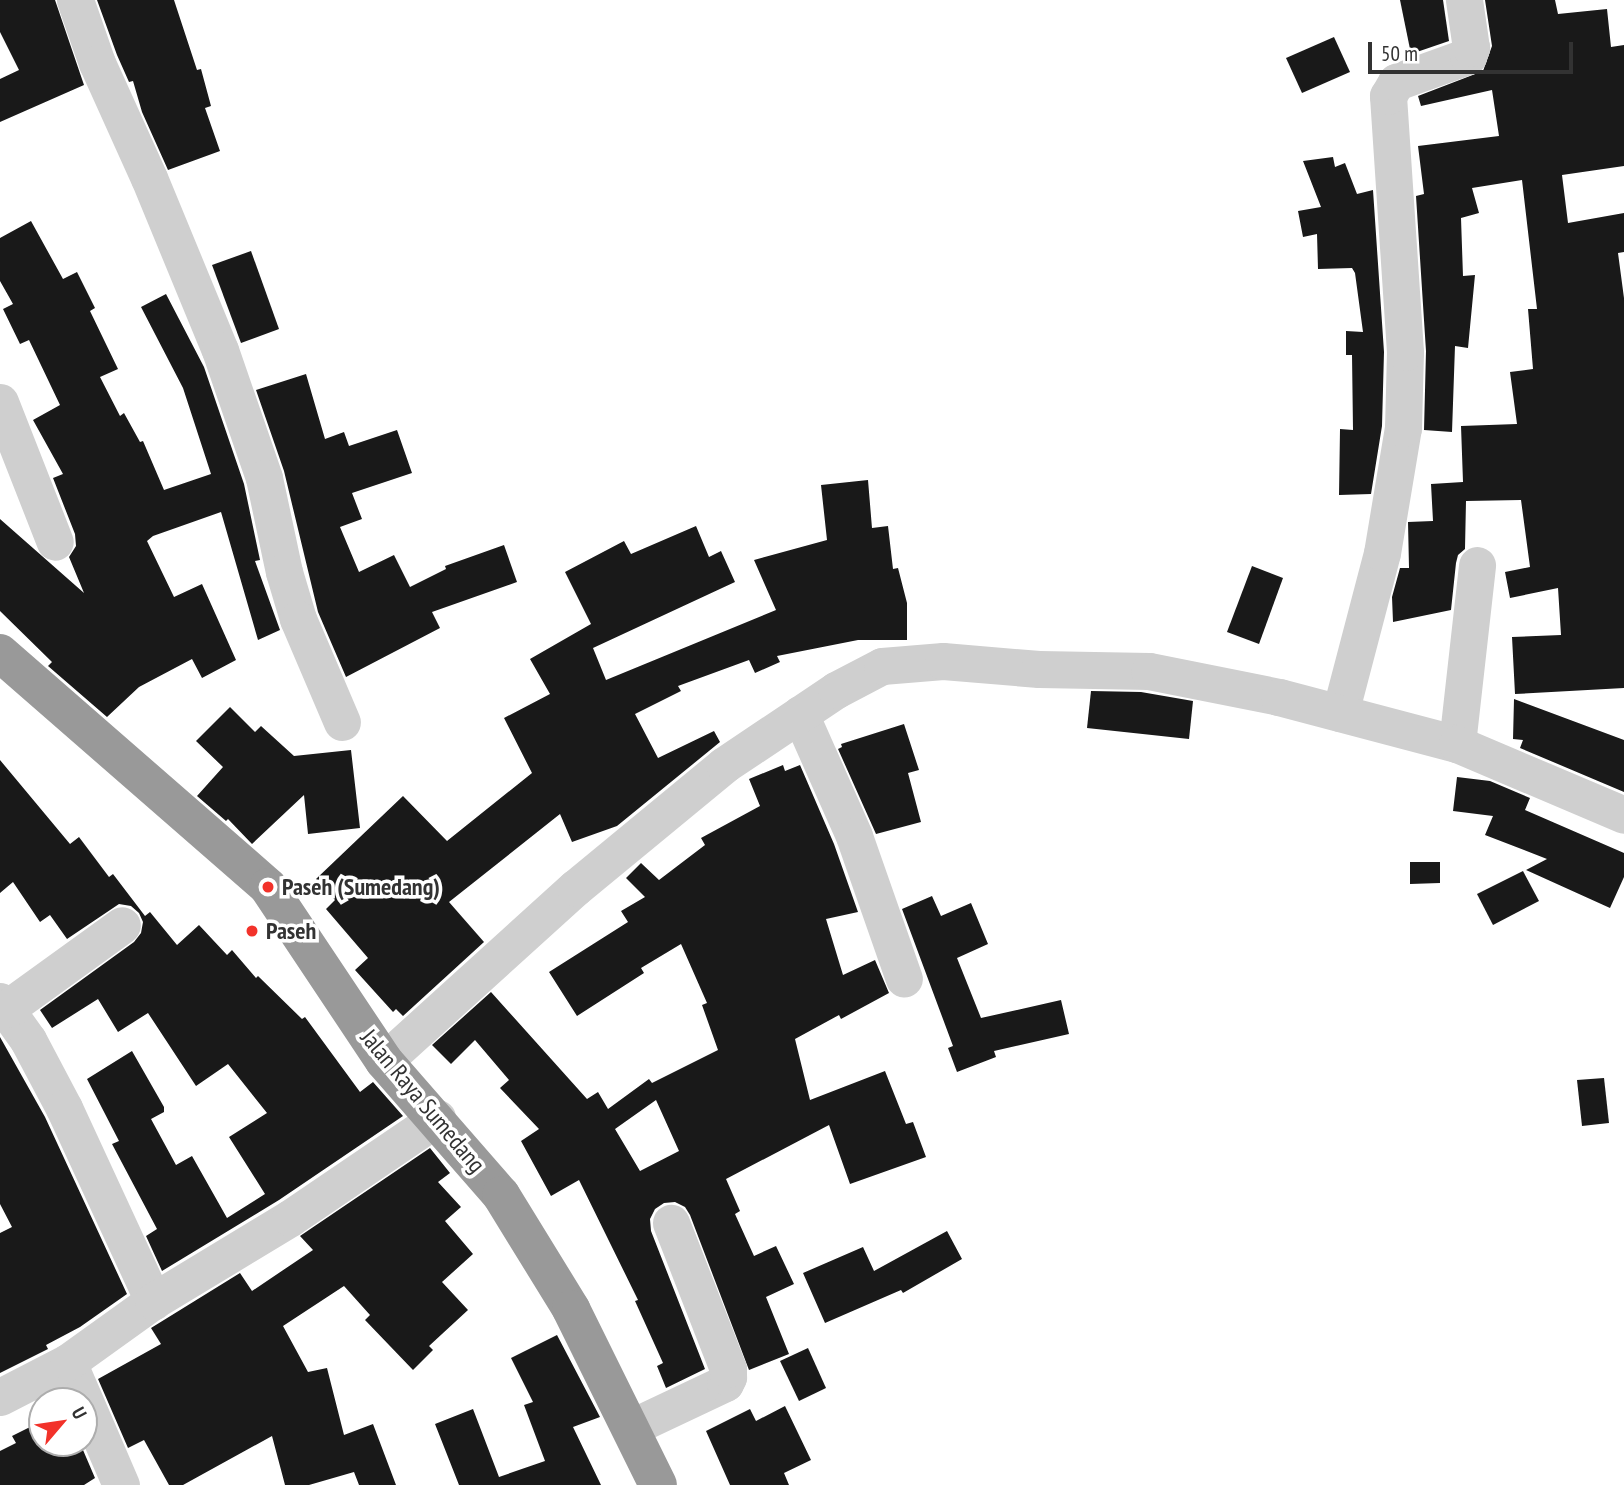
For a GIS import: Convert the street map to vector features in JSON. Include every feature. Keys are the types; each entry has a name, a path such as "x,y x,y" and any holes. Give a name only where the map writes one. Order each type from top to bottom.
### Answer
{"highway":[{"name":"Jalan Raya Sumedang","path":"0,653 268,887 384,1061 501,1195 571,1309 632,1427 658,1485"}],"street":[{"path":"75,0 97,63 149,178 219,350 264,478 284,572 298,619 342,722"},
{"path":"1340,713 1382,553 1403,428 1405,352 1388,96 1390,87 1396,82 1468,56 1471,48 1464,0"},
{"path":"0,402 55,542"},
{"path":"1457,744 1477,565"},
{"path":"384,1061 575,888 724,765 836,690 882,666 943,661 1039,670 1149,671 1279,697 1457,744 1624,815"},
{"path":"800,714 854,836 904,979"},
{"path":"122,925 3,1005 28,1040 64,1108 153,1301"},
{"path":"0,1397 68,1362 153,1301 290,1218 436,1118"},
{"path":"632,1427 725,1383 728,1377 728,1369 671,1223"},
{"path":"68,1362 121,1485"}],"building":[{"path":"0,0 55,0 84,85 0,122 0,79 19,70 0,32"},
{"path":"97,0 174,0 197,70 201,69 211,106 205,108 220,151 168,170 142,112 133,81 129,82 117,55"},
{"path":"1400,0 1443,0 1449,41 1411,54"},
{"path":"1485,0 1555,0 1558,14 1607,9 1611,47 1624,45 1624,166 1562,175 1568,223 1624,213 1624,252 1618,253 1624,298 1624,688 1515,694 1512,637 1561,635 1558,588 1510,598 1505,572 1530,567 1521,500 1466,501 1465,549 1458,555 1456,563 1451,610 1393,622 1392,597 1400,568 1409,568 1408,522 1433,521 1431,484 1463,482 1461,426 1517,424 1510,372 1533,369 1528,309 1537,309 1522,180 1472,188 1479,213 1461,218 1463,276 1475,275 1468,348 1455,346 1452,432 1424,430 1426,351 1416,196 1424,194 1418,146 1499,136 1492,90 1421,106 1418,96 1483,71 1492,46"},
{"path":"1334,37 1350,72 1302,93 1286,58"},
{"path":"1333,157 1335,167 1345,163 1357,194 1373,190 1384,352 1382,426 1371,494 1339,495 1340,429 1353,430 1352,355 1346,355 1346,331 1363,332 1355,273 1352,268 1318,269 1317,234 1303,237 1298,211 1321,207 1303,161"},
{"path":"31,221 63,279 77,272 95,308 90,311 118,369 100,377 120,416 124,413 140,442 143,441 164,490 211,474 183,388 141,307 166,294 204,367 244,484 260,560 255,561 280,630 258,640 221,512 153,536 147,541 174,597 202,584 236,660 202,678 192,659 139,687 107,717 48,666 52,662 0,611 0,519 84,593 69,557 76,546 75,534 53,478 63,474 33,420 60,405 29,340 20,344 3,309 13,304 0,281 0,238"},
{"path":"251,251 279,329 241,343 212,265"},
{"path":"306,374 325,439 344,432 349,446 397,430 412,473 352,493 362,519 340,527 359,572 394,555 410,587 446,569 445,566 504,545 517,582 432,612 440,628 346,677 318,612 284,471 256,390"},
{"path":"868,480 872,528 888,526 893,569 898,568 907,603 907,640 858,640 777,656 780,662 755,673 749,660 678,686 681,691 635,714 658,758 714,731 720,742 617,826 572,842 560,814 449,902 484,942 403,1016 396,1009 393,1012 355,970 368,958 326,909 335,900 316,879 403,796 447,841 532,773 504,718 550,694 530,659 591,624 565,572 624,541 631,554 696,526 709,557 721,551 735,582 593,648 606,680 776,610 754,560 827,540 821,485"},
{"path":"1252,566 1283,578 1259,644 1227,632"},
{"path":"1091,691 1141,692 1193,701 1189,739 1087,728"},
{"path":"1514,699 1624,740 1624,792 1520,748 1523,740 1513,739"},
{"path":"230,707 255,732 261,726 294,756 351,750 360,828 308,834 304,795 252,844 228,819 226,821 197,796 223,767 196,741"},
{"path":"904,724 919,770 908,773 921,822 876,834 838,749 842,747 841,744"},
{"path":"0,760 70,844 79,837 109,877 113,874 145,916 150,912 177,945 199,925 227,955 232,950 256,978 258,976 302,1019 305,1017 360,1092 373,1082 403,1116 279,1200 162,1271 146,1236 157,1229 112,1144 119,1141 87,1079 132,1051 164,1107 164,1112 151,1119 176,1165 192,1156 227,1218 265,1194 229,1137 267,1113 228,1064 196,1086 148,1013 118,1032 98,999 52,1028 40,1010 134,942 141,933 143,922 139,913 131,906 119,904 67,939 50,915 40,922 13,882 0,893"},
{"path":"783,765 785,771 800,765 834,844 858,912 826,919 843,975 875,960 889,993 841,1019 839,1015 795,1039 810,1100 885,1071 906,1124 913,1122 926,1157 850,1184 829,1125 726,1179 740,1211 735,1214 754,1256 776,1246 794,1284 766,1297 789,1354 749,1370 690,1215 685,1207 675,1202 664,1203 655,1209 650,1219 651,1231 705,1369 666,1388 657,1366 663,1363 635,1301 638,1300 579,1180 551,1196 521,1141 539,1129 500,1088 509,1080 475,1040 451,1064 432,1045 491,992 587,1099 598,1092 608,1109 649,1079 652,1083 718,1050 702,1005 707,1003 681,944 641,968 644,973 577,1016 549,972 628,922 621,911 645,897 626,878 641,863 659,880 705,845 701,838 760,806 749,779","holes":["656,1100 679,1151 640,1171 615,1129"]},
{"path":"1457,777 1490,781 1530,798 1525,810 1624,853 1624,877 1610,908 1526,870 1547,859 1485,835 1493,816 1453,811"},
{"path":"1410,862 1440,862 1440,883 1410,884"},
{"path":"1523,871 1539,901 1493,925 1477,894"},
{"path":"932,896 941,916 971,903 988,944 957,958 981,1018 1061,1000 1069,1034 994,1051 996,1057 957,1072 948,1048 953,1046 902,909"},
{"path":"0,1037 45,1117 127,1294 80,1327 46,1345 48,1349 0,1373 0,1233 12,1227 0,1204"},
{"path":"1604,1078 1609,1123 1582,1126 1577,1080"},
{"path":"430,1148 450,1173 438,1182 461,1207 445,1221 473,1254 442,1282 468,1310 429,1346 433,1350 413,1370 365,1320 370,1315 344,1286 283,1326 308,1372 327,1368 344,1435 373,1424 396,1485 359,1485 354,1472 309,1485 285,1485 272,1436 183,1485 169,1485 144,1440 128,1448 98,1379 161,1344 151,1328 240,1273 252,1291 313,1250 300,1236"},
{"path":"947,1231 962,1259 903,1293 901,1290 825,1323 803,1273 863,1247 874,1271"},
{"path":"557,1335 600,1417 573,1427 601,1485 459,1485 435,1424 473,1409 499,1477 545,1461 524,1405 533,1402 511,1358"},
{"path":"808,1348 826,1388 799,1401 780,1361"},
{"path":"785,1406 811,1460 784,1473 789,1485 730,1485 706,1431 750,1409 756,1421"},
{"path":"28,1428 28,1457 86,1457 95,1478 84,1485 0,1485 0,1451 16,1443 12,1436"}],"place":[{"name":"Paseh (Sumedang)","path":"268,887"},
{"name":"Paseh","path":"252,931"}]}
